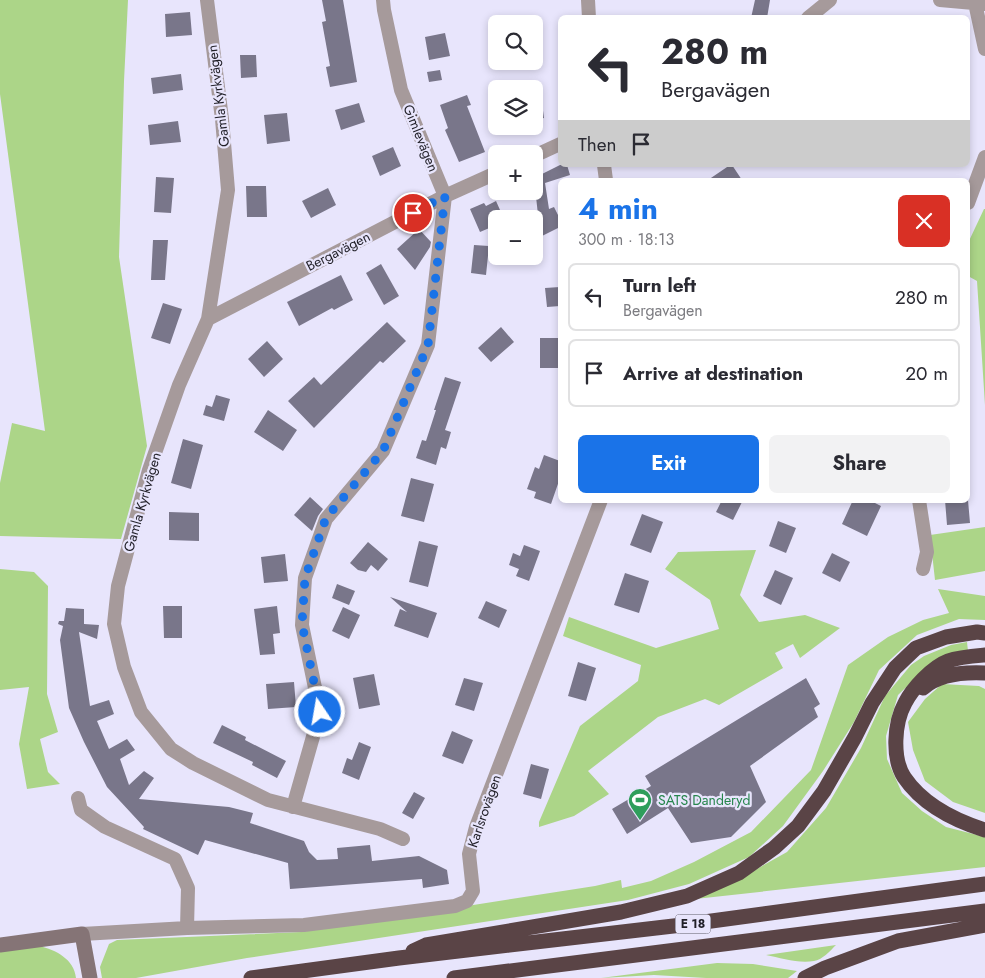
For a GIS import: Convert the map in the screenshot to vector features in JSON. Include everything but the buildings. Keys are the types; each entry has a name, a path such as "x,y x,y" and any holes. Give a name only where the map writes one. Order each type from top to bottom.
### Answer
{"highway":[{"path":"400,958 426,945 621,912 687,896 739,873 774,848 798,826 824,791 881,689 895,668 916,648 946,637 985,632"},
{"path":"985,655 947,662 925,677 904,704 897,728 896,754 903,775 916,791 940,811 985,830"},
{"path":"904,704 928,684 962,672 985,673"},
{"name":"E 18","path":"251,978 400,958 682,925 985,884"},
{"name":"E 18","path":"454,978 985,911"},
{"path":"805,978 825,968 898,940 985,925"}],"street":[{"name":"Gamla Kyrkvägen","path":"207,0 222,119 228,190 208,319 179,385 150,470 118,586 114,624 124,667 141,712 171,749 193,763 268,800 380,829 403,839"},
{"name":"Gimlevägen","path":"294,807 320,712 302,624 305,578 326,518 383,451 428,345 445,196 401,90 383,0"},
{"path":"588,0 590,15"},
{"path":"812,15 830,0"},
{"path":"940,0 978,3 985,49"},
{"path":"543,152 558,145"},
{"path":"970,198 985,157"},
{"name":"Bergavägen","path":"208,319 445,196 488,177"},
{"name":"Karlsrovägen","path":"82,934 187,928 304,925 455,906 467,901 473,891 470,854 474,834 600,503"},
{"path":"919,503 927,552 924,569"},
{"path":"78,798 81,810 105,828 175,859 188,888 187,928"},
{"path":"0,945 82,934 90,978"}],"green space":[{"path":"0,0 128,0 119,257 147,446 121,539 0,536 0,483 12,423 45,431 0,94"},
{"path":"985,209 985,405 977,281 970,277 970,239"},
{"path":"985,527 985,571 935,580 930,535"},
{"path":"756,550 740,595 759,622 805,615 840,628 800,658 793,644 775,653 783,668 719,705 705,699 658,717 588,771 609,794 574,816 539,827 539,822 580,726 638,681 641,665 563,636 569,617 656,648 719,629 710,600 665,569 678,552"},
{"path":"0,569 34,572 48,586 47,694 58,732 40,739 48,772 60,784 27,789 19,744 29,687 0,690"},
{"path":"938,589 985,596 985,620 959,619 917,635 879,670 854,722 823,771 783,826 749,857 689,884 628,900 247,958 136,978 102,978 100,967 109,944 117,940 301,932 595,886 621,880 622,888 651,881 694,862 751,832 811,770 848,665 888,637 923,620 949,613"},
{"path":"967,642 968,651 923,671 898,695 886,736 887,759 902,793 922,811 946,827 985,837 985,867 686,900 732,883 787,852 826,808 861,748 885,696 911,665 924,656 951,645"},
{"path":"942,684 979,686 985,689 985,813 953,802 925,781 913,750 908,722 925,699"},
{"path":"836,945 823,957 808,962 766,955"},
{"path":"39,946 63,956 75,971 76,978 0,978 0,950"},
{"path":"717,963 753,964 797,971 788,978 706,978 654,975 601,978"}],"place":[{"name":"SATS Danderyd","path":"640,821"}],"route":[{"path":"320,712 302,624 305,578 326,518 383,451 428,345 445,196 413,213"}]}
